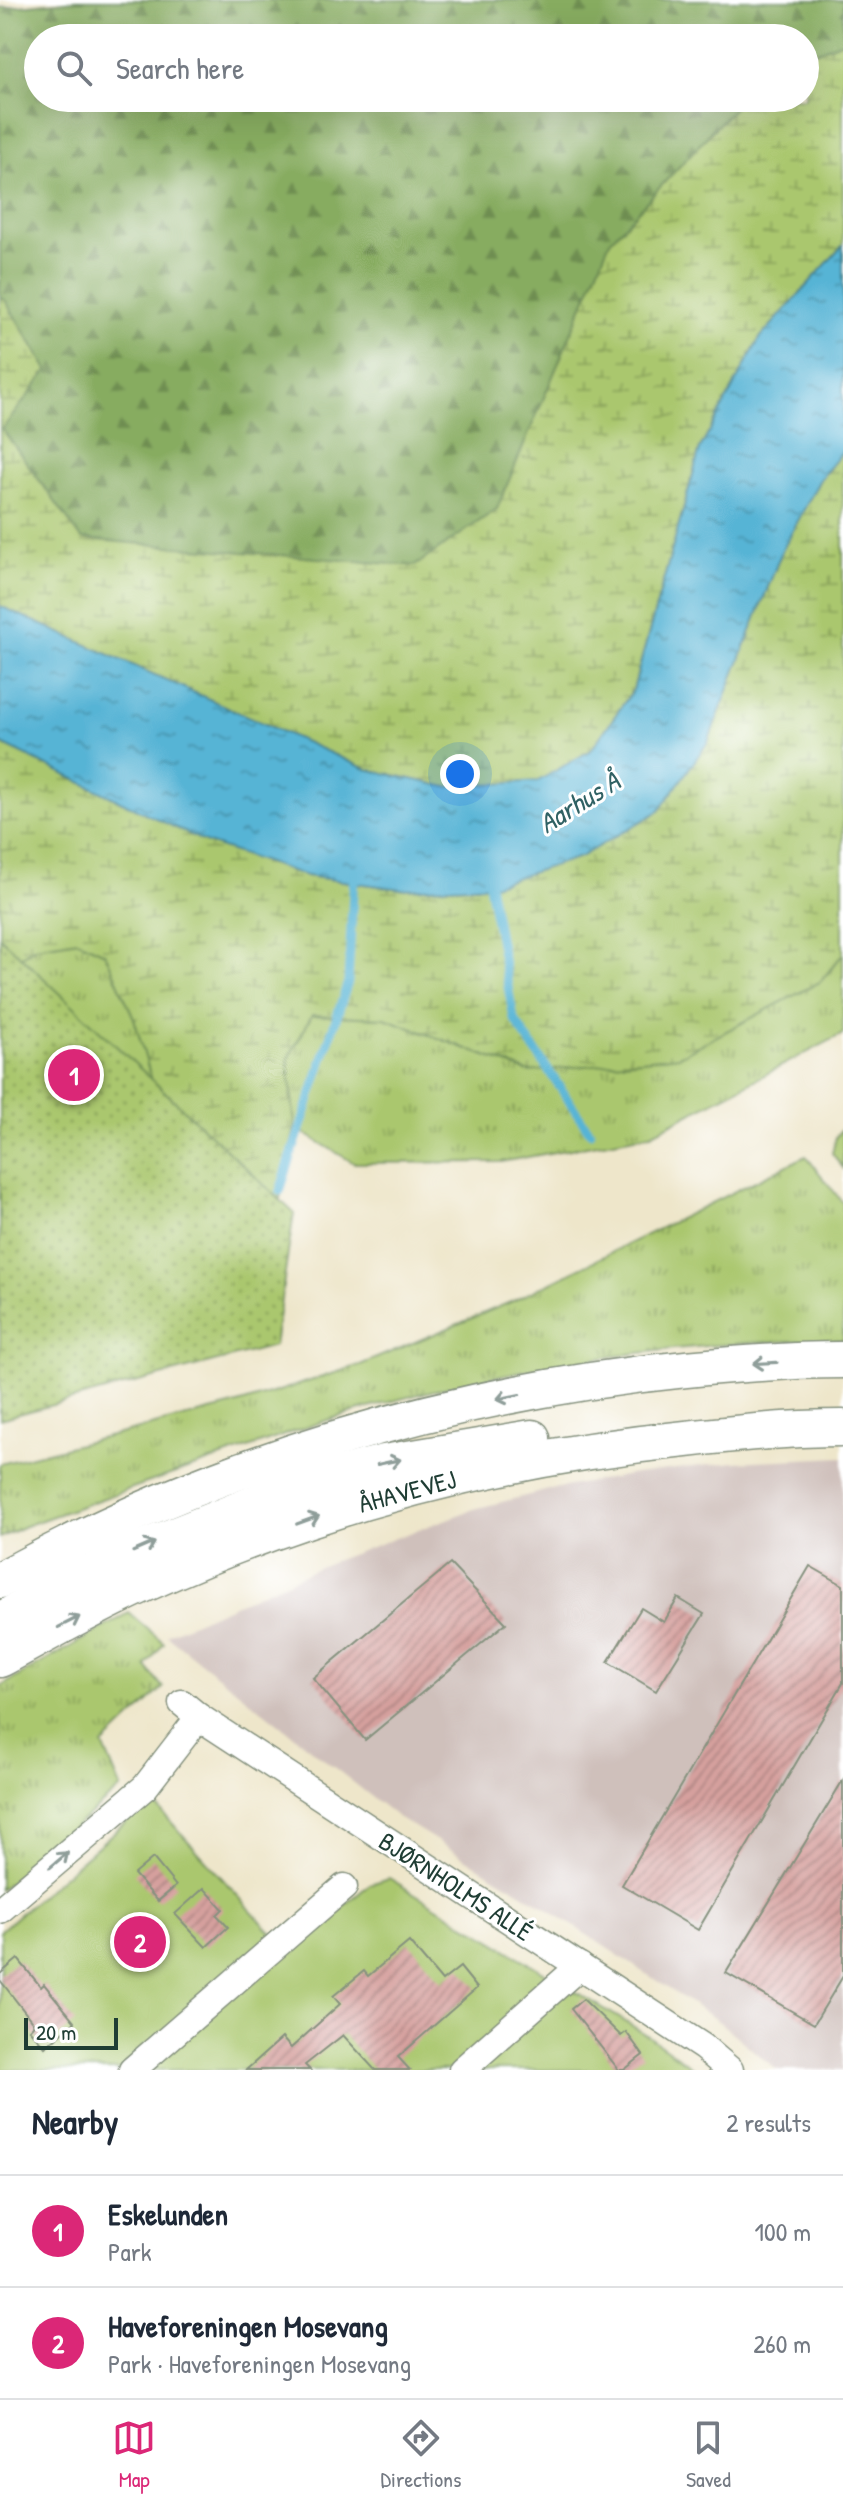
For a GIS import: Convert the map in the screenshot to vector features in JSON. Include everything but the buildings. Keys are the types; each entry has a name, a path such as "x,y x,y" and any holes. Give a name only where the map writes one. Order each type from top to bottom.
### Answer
{"main road":[{"path":"0,1580 123,1519 201,1486 374,1427 483,1402 627,1375 733,1365 843,1360"},
{"path":"0,1621 50,1592 122,1557 214,1518 303,1484 384,1463 575,1433 631,1429 840,1428"},
{"name":"ÅHAVEVEJ","path":"0,1659 150,1581 316,1517 392,1493 482,1471 630,1444 840,1428"}],"street":[{"name":"BJØRNHOLMS ALLÉ","path":"0,1910 145,1787 191,1710 703,2047 730,2070"},
{"path":"132,2070 344,1887"},
{"path":"462,2070 580,1966"}],"shaded area":[{"path":"843,1457 843,2070 777,2070 718,2021 537,1902 396,1816 166,1635 331,1562 474,1509 553,1489 635,1474 734,1462"}],"green space":[{"path":"76,0 843,0 843,41 819,50 819,24 24,24 24,112 730,112 610,241 497,509 415,566 82,539 2,429 48,370 4,299 0,299 0,8"},
{"path":"843,41 843,245 760,338 700,449 633,690 591,750 538,782 447,787 366,769 0,606 0,299 4,299 48,370 2,429 82,539 415,566 497,509 610,241 730,112 819,112 819,50"},
{"path":"843,451 843,954 820,982 679,1056 529,1072 385,1018 312,1015 288,1059 295,1128 270,1245 156,1095 134,1018 105,953 77,940 35,947 0,970 0,743 306,876 401,889 494,885 708,742 782,551 820,479"},
{"path":"364,884 401,889 820,982 843,954 843,1034 651,1134 501,1162 354,1163 295,1128 288,1059 312,1015 385,1018 528,1072"},
{"path":"0,937 294,1213 274,1346 0,1419"},
{"path":"77,940 105,953 134,1018 156,1095 0,970 35,947"},
{"path":"843,1128 843,1168 832,1153 836,1137"},
{"path":"806,1156 843,1203 843,1340 782,1341 659,1351 537,1369 417,1395 327,1420 25,1526 0,1538 0,1464 238,1404 360,1365 513,1301"},
{"path":"129,1613 164,1643 146,1666 163,1688 103,1745 121,1788 0,1890 0,1687"},
{"path":"151,1800 289,1952 370,1884 389,1878 644,2033 696,2070 0,2070 0,1931"}],"water":[{"name":"Aarhus Å","path":"843,245 843,451 820,479 782,551 708,742 659,811 580,857 493,885 401,889 306,876 207,843 0,743 0,606 366,769 447,787 538,781 591,750 633,690 700,449 760,338"}],"waterway":[{"path":"487,873 514,1019 590,1132"},
{"path":"280,1191 348,982 354,874"}],"place":[{"name":"Eskelunden","path":"74,1075"},
{"name":"Haveforeningen Mosevang","path":"140,1942"}]}
